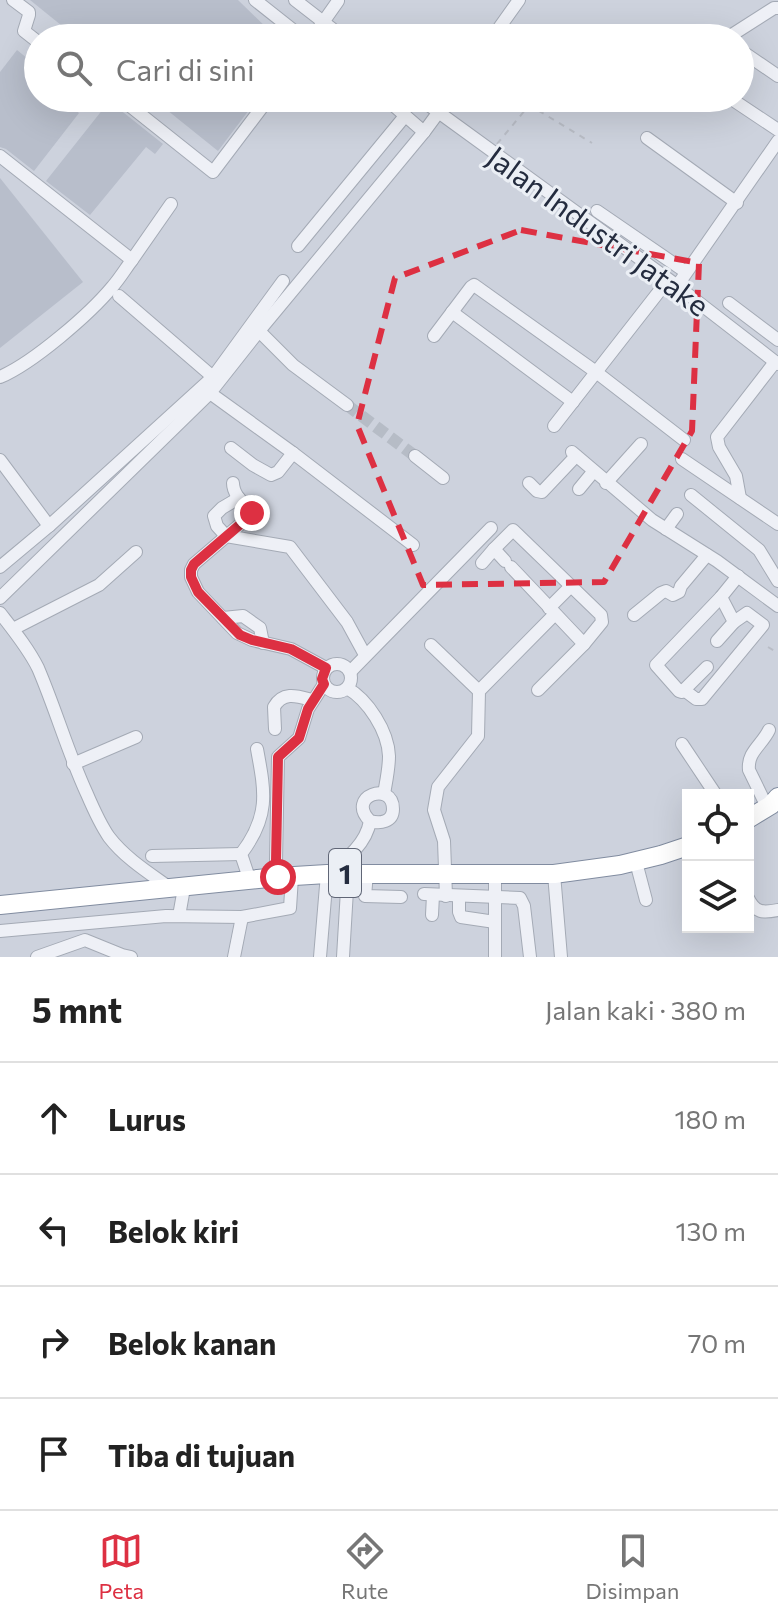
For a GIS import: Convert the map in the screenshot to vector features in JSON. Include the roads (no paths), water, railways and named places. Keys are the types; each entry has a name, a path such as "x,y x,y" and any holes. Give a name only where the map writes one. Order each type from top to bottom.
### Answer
{"highway":[{"path":"754,815 774,803"},
{"name":"1","path":"0,905 327,874 554,874 636,862 682,848"}],"street":[{"path":"13,0 29,14 26,24"},
{"path":"255,0 285,24"},
{"path":"295,0 326,24"},
{"path":"502,24 519,0"},
{"path":"324,22 342,1"},
{"path":"749,24 778,8"},
{"path":"754,60 778,76"},
{"path":"138,112 213,172 259,112"},
{"path":"401,112 424,132"},
{"path":"751,112 778,130"},
{"path":"0,598 210,393 438,113"},
{"name":"Jalan Industri Jatake","path":"438,113 777,363"},
{"path":"298,246 405,116"},
{"path":"647,138 737,203"},
{"path":"554,426 672,283 686,272 778,141"},
{"path":"0,156 132,260"},
{"path":"0,377 37,354 113,287 171,204"},
{"path":"597,211 686,272"},
{"path":"0,567 213,377 283,281"},
{"path":"434,336 474,285 596,372 684,440"},
{"path":"119,296 213,377"},
{"path":"729,303 778,340"},
{"path":"452,312 573,402"},
{"path":"742,336 753,321"},
{"path":"259,331 293,365 347,405"},
{"path":"740,498 736,476 717,439 766,372 777,363"},
{"path":"766,372 778,382"},
{"path":"210,393 413,545"},
{"path":"606,483 641,444"},
{"path":"231,448 271,475 278,472 293,453"},
{"path":"529,483 542,492 574,454 652,520 778,606"},
{"path":"415,456 443,478"},
{"path":"682,459 778,524"},
{"path":"0,460 49,526"},
{"path":"579,489 593,472"},
{"path":"233,483 239,498 252,514 194,564 192,582 223,618 243,616 260,628 263,643 291,649 326,668"},
{"path":"691,495 759,550 778,581"},
{"path":"239,498 214,516 217,526 226,536 289,546 347,622 365,655"},
{"path":"666,529 677,514"},
{"path":"350,672 491,528"},
{"path":"482,563 513,530 602,617 602,622 584,644 538,690"},
{"path":"494,549 584,644"},
{"path":"13,629 99,585 136,552"},
{"path":"634,615 661,593 666,591 673,595 679,592 707,555"},
{"path":"707,667 682,692 656,664 738,576"},
{"path":"432,915 446,874 444,841 434,810 438,787 478,736 479,691 570,587"},
{"path":"721,597 734,622"},
{"path":"684,690 696,699 702,699 763,625 747,613 717,641"},
{"path":"0,614 37,667 73,764 96,815 111,839 141,867 177,888 179,916"},
{"path":"431,645 479,691"},
{"path":"334,663 344,665 351,677 347,688 337,693 327,689 322,679 326,668 334,663"},
{"path":"0,931 179,916 242,917 290,908 285,877 276,861 278,757 301,735 312,700 324,684"},
{"path":"347,688 368,704 384,736 389,753 384,794"},
{"path":"275,729 274,707 282,698 291,695 312,700"},
{"path":"769,730 748,764 749,770 774,803"},
{"path":"73,764 136,737"},
{"path":"682,744 712,789"},
{"path":"241,854 253,838 265,792 257,749"},
{"path":"384,794 391,799 394,807 392,815 378,824 370,821 362,809 364,801 369,795 384,794"},
{"path":"320,957 327,874 345,861 365,838 370,821"},
{"path":"152,856 241,854"},
{"path":"241,854 250,881"},
{"path":"636,862 646,900"},
{"path":"357,873 365,896 401,897"},
{"path":"343,957 357,873"},
{"path":"495,874 495,957"},
{"path":"554,874 561,957"},
{"path":"440,895 520,898 530,957"},
{"path":"440,895 461,917 495,922"},
{"path":"474,896 475,920"},
{"path":"754,907 759,911 778,910"},
{"path":"234,957 242,917"},
{"path":"37,957 85,940 125,956"}],"tunnel":[{"path":"347,405 415,456"}]}
